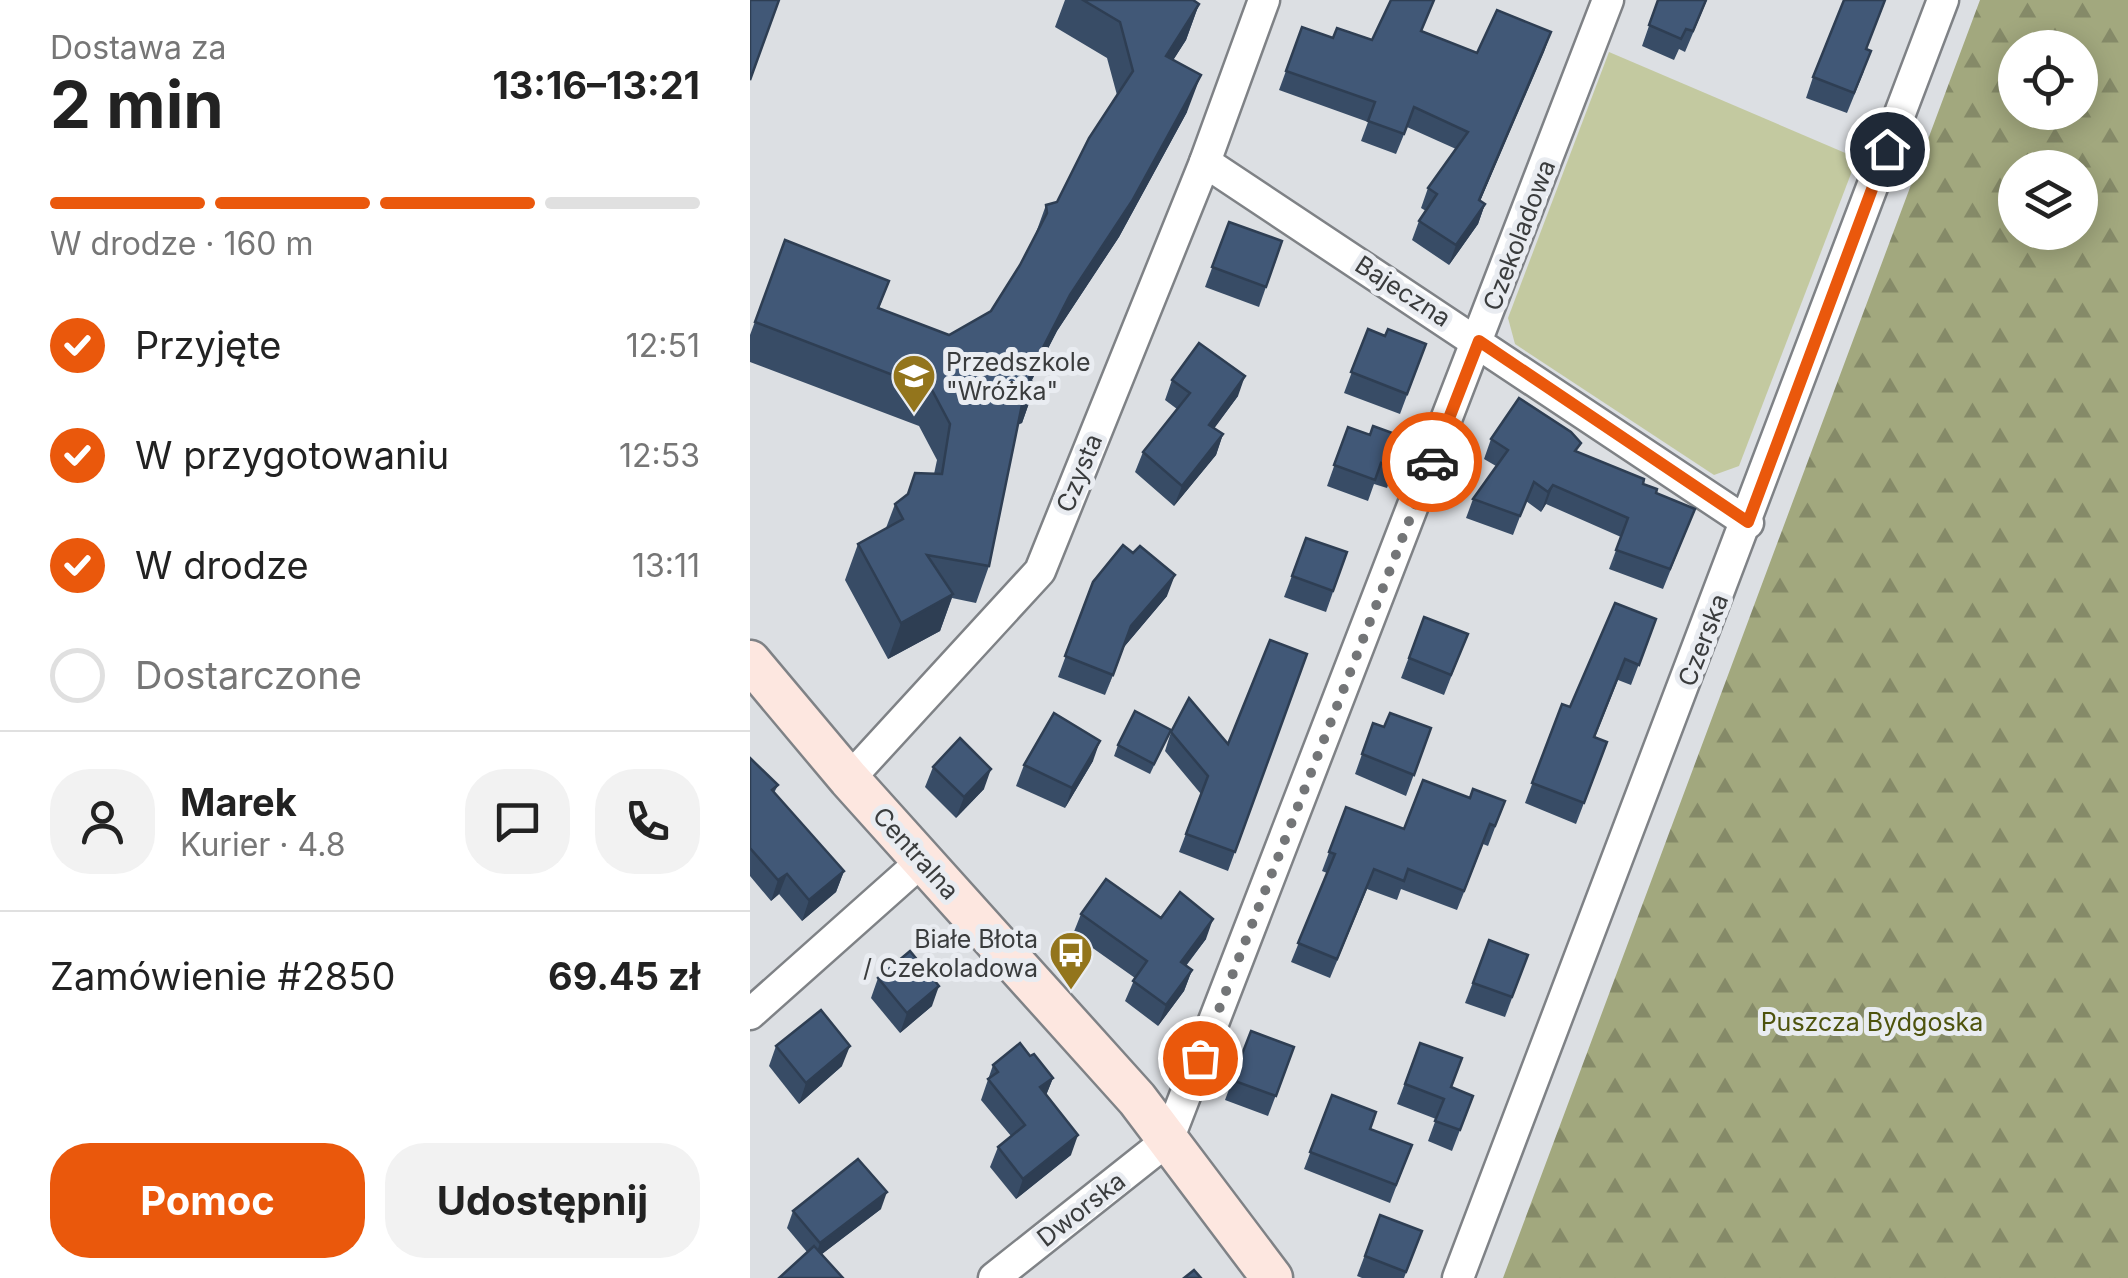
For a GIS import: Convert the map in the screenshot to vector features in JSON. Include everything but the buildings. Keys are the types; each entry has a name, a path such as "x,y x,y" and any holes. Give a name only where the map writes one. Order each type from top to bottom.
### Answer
{"street":[{"name":"Czysta","path":"849,779 1040,571 1205,162 1264,0"},
{"name":"Czekoladowa","path":"1168,1140 1608,0"},
{"name":"Czerska","path":"1458,1278 1943,0"},
{"name":"Bajeczna","path":"1205,162 1748,522"},
{"name":"Centralna","path":"750,661 1168,1140 1272,1278"},
{"path":"755,1000 923,860"},
{"name":"Dworska","path":"994,1278 1168,1140"}],"green space":[{"name":"Puszcza Bydgoska","path":"1980,0 2128,0 2128,1278 1503,1278"},
{"path":"1609,52 1857,158 1739,466 1714,475 1515,344 1508,318"}],"way so far":[{"path":"1200,1058 1432,462"}],"place":[{"name":"Przedszkole \"Wróżka\"","path":"914,414"},
{"name":"Białe Błota / Czekoladowa","path":"1071,991"}],"route":[{"path":"1432,462 1479,341 1748,522 1887,149"}]}
